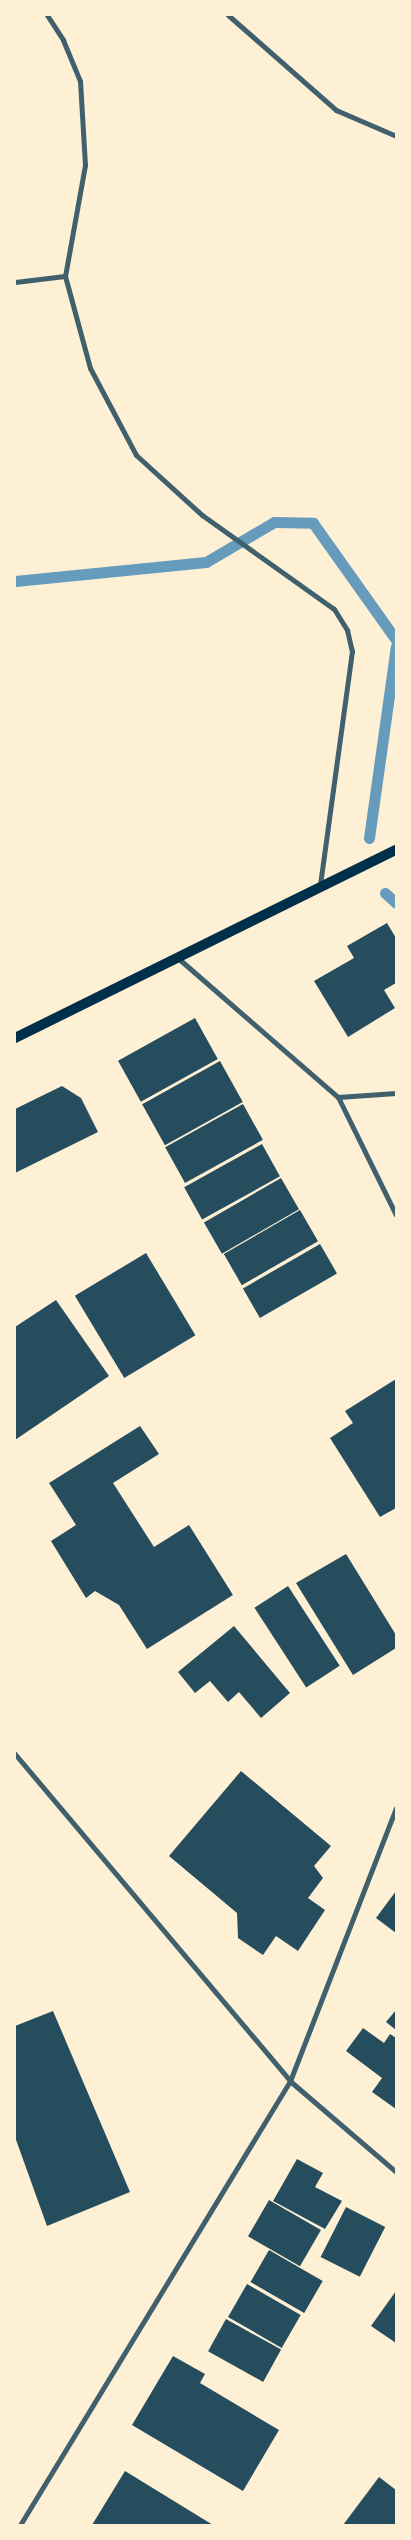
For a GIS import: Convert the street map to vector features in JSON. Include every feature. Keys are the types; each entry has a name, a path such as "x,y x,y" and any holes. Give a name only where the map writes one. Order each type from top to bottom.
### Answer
{"main road":[{"path":"15,1038 179,959 320,886 396,850"}],"street":[{"path":"47,15 63,40 80,81 85,165 65,276 90,368 136,455 202,515 334,609 347,630 352,651 320,886"},
{"path":"228,15 336,110 396,136"},
{"path":"15,282 65,276"},
{"path":"179,959 338,1097 396,1215"},
{"path":"338,1097 396,1093"},
{"path":"15,1754 290,2081 396,2172"},
{"path":"20,2525 290,2081 396,1808"}],"building":[{"path":"387,923 396,938 396,983 384,990 395,1008 348,1037 314,981 354,958 347,946"},
{"path":"195,1018 218,1059 141,1102 118,1061"},
{"path":"220,1061 243,1102 165,1145 142,1104"},
{"path":"62,1086 81,1098 98,1132 15,1173 15,1109"},
{"path":"243,1104 263,1140 185,1183 165,1147"},
{"path":"262,1144 280,1176 202,1220 184,1187"},
{"path":"281,1178 299,1209 222,1254 204,1222"},
{"path":"300,1210 318,1241 242,1285 224,1254"},
{"path":"320,1244 337,1273 260,1318 243,1288"},
{"path":"146,1253 195,1335 124,1378 75,1296"},
{"path":"56,1300 109,1376 15,1440 15,1327"},
{"path":"396,1379 396,1508 380,1517 330,1438 353,1423 345,1411"},
{"path":"140,1426 159,1454 113,1483 154,1547 189,1525 233,1595 147,1649 119,1605 95,1591 86,1598 51,1541 76,1525 49,1483"},
{"path":"346,1554 396,1635 396,1648 353,1675 296,1583"},
{"path":"288,1586 340,1666 306,1687 254,1608"},
{"path":"234,1626 290,1693 261,1718 239,1692 228,1702 210,1681 195,1693 178,1672"},
{"path":"241,1771 331,1846 314,1866 323,1878 308,1898 325,1910 298,1951 276,1936 263,1955 238,1938 237,1913 169,1856"},
{"path":"396,1891 396,1933 376,1918"},
{"path":"396,2010 396,2030 386,2022"},
{"path":"53,2011 130,2192 47,2226 15,2137 15,2026"},
{"path":"363,2028 384,2043 390,2034 396,2038 396,2109 372,2092 382,2078 346,2051"},
{"path":"297,2159 323,2173 315,2187 342,2201 325,2229 273,2201"},
{"path":"269,2200 321,2230 300,2266 248,2236"},
{"path":"346,2207 385,2227 360,2277 321,2257"},
{"path":"269,2250 323,2281 304,2313 250,2282"},
{"path":"247,2284 301,2315 282,2348 228,2317"},
{"path":"396,2291 396,2343 371,2326"},
{"path":"226,2319 281,2350 263,2382 208,2351"},
{"path":"173,2356 205,2374 200,2383 279,2430 243,2491 132,2425"},
{"path":"125,2471 213,2525 92,2525"},
{"path":"379,2477 396,2490 396,2525 343,2525"}],"waterway":[{"path":"15,581 206,562 274,522 313,523 396,640"},
{"path":"369,838 396,647"},
{"path":"385,893 396,903"}]}
